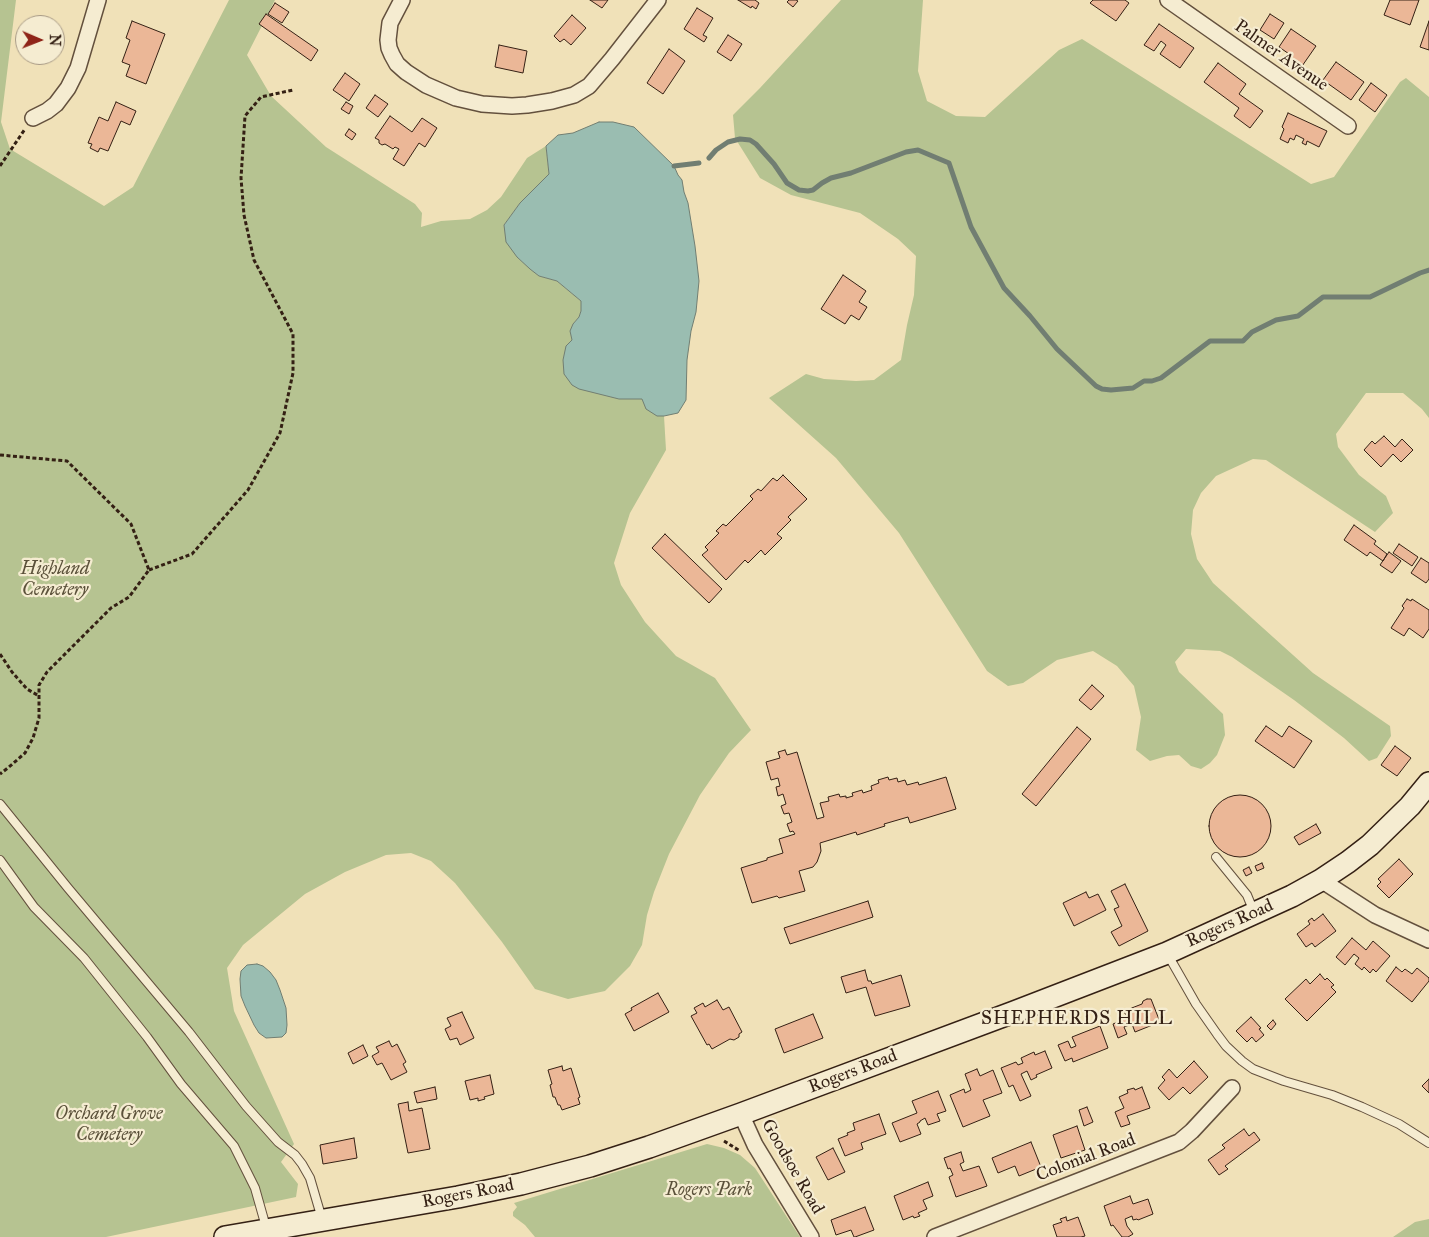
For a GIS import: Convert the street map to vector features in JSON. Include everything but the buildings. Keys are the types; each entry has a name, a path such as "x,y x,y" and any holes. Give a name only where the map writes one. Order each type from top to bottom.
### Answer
{"main road":[{"name":"Rogers Road","path":"225,1237 424,1203 521,1184 590,1166 649,1148 1014,1012 1167,953 1292,896 1348,862 1370,845 1410,806 1429,783"}],"street":[{"path":"33,118 56,104 68,88 78,68 98,0"},
{"path":"402,0 390,23 388,40 389,48 397,64 426,85 456,98 482,104 499,105 541,104 574,94 589,86 658,0"},
{"name":"Palmer Avenue","path":"1168,0 1348,126"},
{"path":"1320,880 1375,915 1429,940"},
{"name":"Colonial Road","path":"935,1237 1179,1142 1192,1131 1232,1088"},
{"name":"Goodsoe Road","path":"741,1114 756,1145 811,1237"}],"lane":[{"path":"0,804 189,1032 246,1106 278,1142 302,1164 310,1178 322,1220"},
{"path":"1216,857 1247,895 1254,914"},
{"path":"0,860 34,906 84,958 147,1037 181,1084 234,1146 255,1188 266,1229"},
{"path":"1167,953 1196,1004 1217,1034 1226,1046 1253,1069 1284,1081 1332,1095 1399,1124 1429,1143"}],"path":[{"path":"0,774 25,753 33,738 39,718 39,685 47,672 111,608 129,597 149,570 192,554 248,490 280,433 293,372 293,334 254,260 244,215 241,178 246,116 261,97 293,90"},
{"path":"0,166 33,118"},
{"path":"0,455 67,460 131,524 149,570"},
{"path":"0,654 27,689 39,696"}],"green space":[{"path":"0,0 16,0 1,122 10,149 104,206 133,187 229,0 275,0 247,55 271,96 326,147 415,204 422,213 421,227 441,221 470,219 487,210 501,197 527,158 546,146 549,174 520,203 504,225 517,257 539,276 557,281 581,301 579,317 573,324 572,340 566,346 606,395 619,399 642,399 657,416 664,416 666,450 630,513 614,563 621,585 645,622 676,656 715,678 751,730 729,753 700,795 669,854 654,892 647,915 642,945 630,966 605,991 568,999 535,989 502,942 455,883 431,861 411,853 386,855 345,872 305,894 243,945 227,968 234,1011 294,1144 281,1162 298,1184 296,1197 106,1237 0,1237"},
{"path":"841,0 923,0 918,71 927,101 956,116 985,117 1059,50 1082,39 1311,184 1334,177 1400,82 1406,78 1429,97 1429,418 1422,409 1403,393 1366,393 1336,434 1338,447 1359,475 1386,496 1393,513 1375,532 1266,460 1253,459 1216,476 1201,493 1193,510 1191,534 1197,559 1213,583 1313,673 1390,726 1391,736 1377,758 1369,761 1344,738 1294,700 1232,657 1220,651 1186,649 1175,662 1179,672 1223,714 1225,735 1217,755 1201,769 1191,766 1179,755 1150,761 1136,750 1141,717 1134,686 1117,666 1093,651 1057,660 1023,683 1008,686 987,671 899,533 836,458 769,398 806,374 824,379 874,380 901,360 914,295 916,256 898,239 860,213 791,195 760,178 735,138 733,115"},
{"name":"Rogers Park","path":"707,1144 724,1148 740,1155 755,1168 800,1237 535,1237 525,1225 513,1216 513,1212 517,1207 514,1203"},
{"path":"1429,1219 1429,1237 1393,1237 1415,1222"}],"water":[{"path":"599,122 613,122 634,127 674,166 682,180 688,203 699,281 696,312 687,360 686,400 678,413 657,416 646,409 642,399 619,399 579,389 572,385 564,374 563,360 566,346 572,340 570,331 581,311 581,301 557,281 539,276 530,269 517,257 506,242 504,225 520,203 549,174 546,146 558,135 573,133"},
{"path":"257,964 270,972 280,990 286,1008 287,1025 286,1033 282,1037 266,1038 259,1033 241,996 241,971 247,965"}],"waterway":[{"path":"709,158 716,150 728,142 740,139 750,140 774,164 787,183 799,190 808,191 813,190 831,178 851,173 906,152 918,150 949,163 971,227 1004,288 1057,349 1096,386 1102,389 1133,388 1144,381 1161,378 1210,341 1243,341 1252,332 1276,320 1298,316 1323,297 1370,297 1429,270"},
{"path":"674,166 699,163"}],"district":[{"name":"SHEPHERDS HILL","path":"1077,1019"}],"park label":[{"name":"Highland Cemetery","path":"55,580"},
{"name":"Orchard Grove Cemetery","path":"109,1125"}]}
